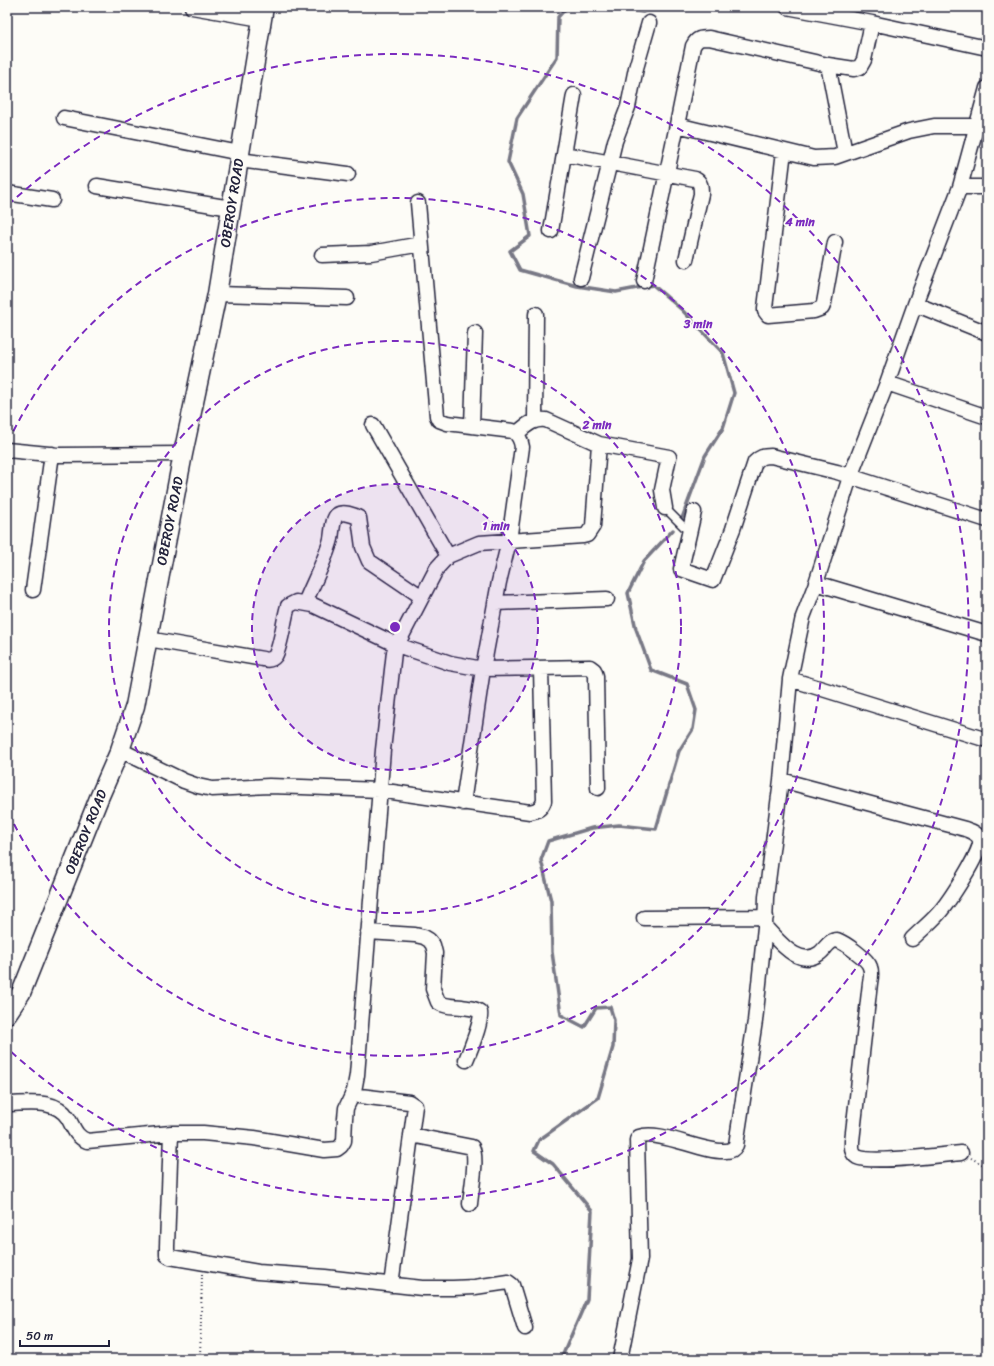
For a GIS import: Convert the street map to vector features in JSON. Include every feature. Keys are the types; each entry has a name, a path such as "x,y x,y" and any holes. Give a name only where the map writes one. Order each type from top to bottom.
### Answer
{"street":[{"path":"192,7 263,13"},
{"path":"787,7 872,23 987,48"},
{"name":"OBEROY ROAD","path":"7,1014 21,993 99,798 120,750 135,706 183,454 217,294 263,13"},
{"path":"581,278 615,141 628,107 636,68 649,23"},
{"path":"644,281 693,46 696,41 701,38 709,38 828,65 854,69 860,67 864,60 872,23"},
{"path":"828,65 845,153"},
{"path":"620,1359 640,1259 637,1140 639,1137 645,1136 664,1138 717,1151 726,1151 734,1148 736,1145 755,1021 766,922 766,897 781,780 790,679 804,617 850,477 960,188 976,126 985,108 987,88"},
{"path":"552,231 574,95"},
{"path":"64,118 239,156 348,174"},
{"path":"677,125 814,158 835,157 909,131 934,126 976,126"},
{"path":"784,151 765,308 768,315 814,311 822,308 835,242"},
{"path":"564,154 696,178 701,185 701,194 686,260"},
{"path":"97,186 231,208"},
{"path":"960,188 987,187"},
{"path":"7,193 52,200"},
{"path":"418,203 437,416 439,420 447,423 513,431 517,433 521,439 522,447 509,541 495,603 483,669 463,803"},
{"path":"322,254 370,253 421,244"},
{"path":"217,294 347,298"},
{"path":"915,304 987,333"},
{"path":"535,419 536,314"},
{"path":"472,426 475,332"},
{"path":"887,383 987,417"},
{"path":"517,433 535,419 546,420 599,444 670,456 662,490 665,508"},
{"path":"374,425 448,556"},
{"path":"7,1104 41,1104 54,1106 67,1117 75,1133 80,1138 87,1141 171,1133 203,1133 324,1150 337,1149 341,1146 344,1141 345,1118 348,1102 352,1096 356,1084 379,790 391,678 397,645 437,568 448,556 479,543 587,535 593,526 599,444"},
{"path":"7,450 52,454 183,454"},
{"path":"33,590 52,454"},
{"path":"694,512 681,569 713,580 733,529 755,462 760,457 771,456 803,463 987,520"},
{"path":"305,603 331,540 335,518 337,515 342,513 355,515 359,518 363,547 369,560 422,597"},
{"path":"816,583 987,634"},
{"path":"495,603 607,599"},
{"path":"148,639 263,659 272,659 275,656 279,644 288,606 296,602 313,605 397,645 450,663 483,669 590,667 594,670 596,676 598,788"},
{"path":"120,750 184,781 212,789 302,786 379,790 530,812 538,810 542,806 544,800 541,668"},
{"path":"790,679 987,740"},
{"path":"781,780 966,829 978,836 980,841 974,860 948,901 938,914 912,939"},
{"path":"644,918 766,922"},
{"path":"766,922 780,943 795,955 806,958 814,956 821,952 830,942 837,940 870,965 870,984 852,1141 852,1149 854,1154 862,1159 882,1160 961,1153"},
{"path":"368,932 424,937 433,945 435,953 433,989 438,1002 444,1006 473,1009 481,1014 466,1060"},
{"path":"352,1096 409,1102 414,1104 415,1109 392,1285"},
{"path":"171,1133 167,1255 170,1257 258,1272 324,1277 422,1288 475,1287 508,1282 512,1285 525,1328"},
{"path":"411,1135 472,1147 474,1150 474,1161 470,1204"}],"lane":[{"path":"665,508 689,532"}],"path":[{"path":"961,1153 987,1167"},
{"path":"200,1359 202,1263"}],"waterway":[{"path":"567,7 558,17 557,57 517,118 508,162 523,194 530,236 510,251 520,270 577,286 616,292 653,285 682,310 723,353 734,393 723,428 705,456 681,521"},
{"path":"611,7 643,12 655,7"},
{"path":"561,1359 587,1299 592,1211 553,1164 534,1151 539,1140 598,1098 613,1047 614,1020 610,1007 596,1008 584,1027 561,1015 552,952 551,901 541,860 548,841 592,828 619,825 656,829 679,751 693,729 696,710 687,684 651,670 636,629 628,593 644,561 673,530"}]}
